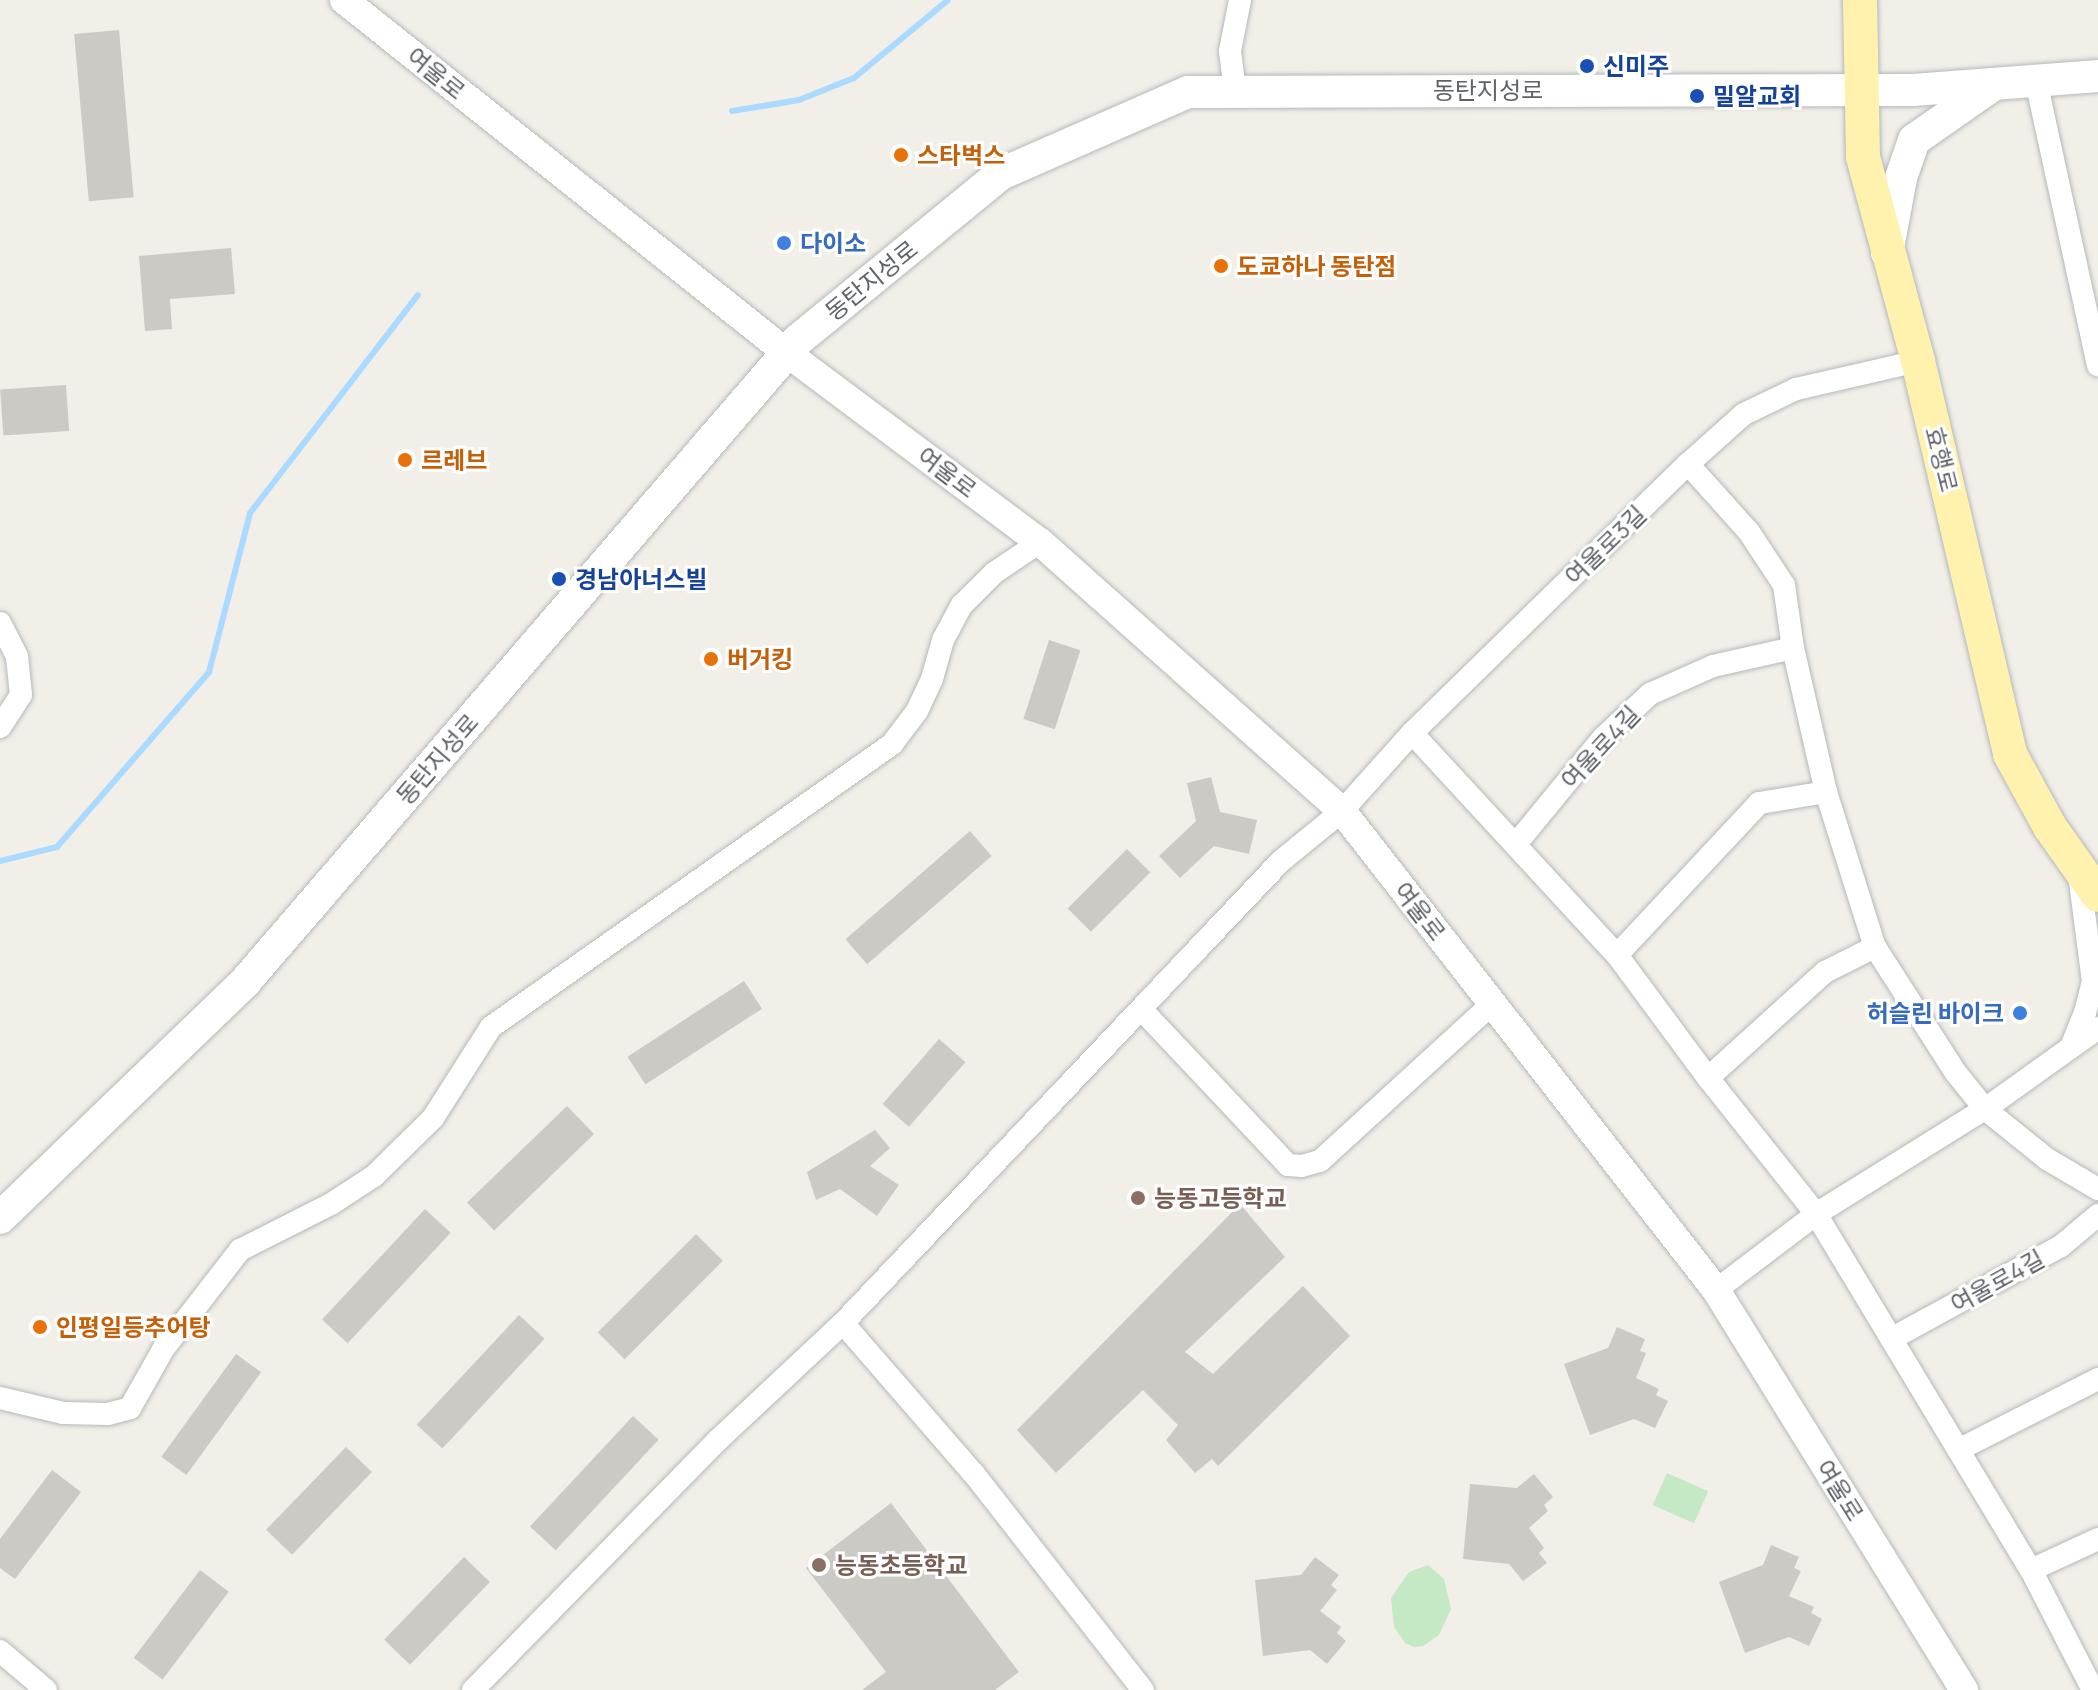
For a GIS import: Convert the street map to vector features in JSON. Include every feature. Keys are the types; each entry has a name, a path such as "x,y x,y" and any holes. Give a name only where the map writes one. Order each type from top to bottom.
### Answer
{"main road":[{"name":"효행로","path":"1860,0 1863,157 1918,361 2010,754 2050,827 2088,882"},
{"name":"동탄지성로","path":"0,1218 245,982 798,340 1001,174 1188,92 1863,89 2098,76"},
{"path":"1887,253 1901,178 1914,140 1996,84"}],"street":[{"name":"여울로","path":"344,0 787,353 1040,542 1342,811 1716,1290 1964,1690"},
{"path":"1235,91 1230,51 1240,0"},
{"path":"2036,81 2098,365"},
{"name":"여울로3길","path":"473,1690 718,1440 843,1323 1281,861 1342,811 1412,733 1688,464 1744,414 1796,389 1918,361"},
{"path":"1688,464 1749,532 1784,585 1793,648 1826,792 1875,947 1956,1073 1985,1109 2047,1159 2098,1189"},
{"path":"0,1398 63,1413 108,1414 130,1408 164,1348 240,1250 331,1204 374,1176 433,1118 491,1027 892,744 917,711 932,679 943,640 962,605 994,573 1040,542"},
{"path":"0,623 17,657 21,695 0,727"},
{"name":"여울로4길","path":"1516,844 1604,737 1650,694 1713,666 1793,648"},
{"path":"1412,733 1617,955 1708,1078 1816,1214 2031,1570 2093,1690"},
{"path":"1617,955 1759,803 1826,792"},
{"path":"2069,1050 2085,1013 2093,982 2088,882"},
{"path":"1708,1078 1825,972 1875,947"},
{"path":"1142,1010 1288,1165 1302,1166 1320,1161 1492,1004"},
{"path":"1716,1290 1816,1214 1985,1109 2098,1028"},
{"name":"여울로4길","path":"1891,1339 2061,1246 2098,1215"},
{"path":"843,1323 974,1474 1143,1690"},
{"path":"1958,1450 2098,1379"},
{"path":"2031,1570 2098,1539"},
{"path":"0,1651 46,1690"}],"green space":[{"path":"1667,1473 1708,1491 1694,1523 1653,1505"},
{"path":"1428,1565 1444,1579 1451,1609 1439,1635 1423,1646 1414,1647 1405,1643 1394,1627 1391,1598 1409,1572"}],"building":[{"path":"119,30 134,197 89,201 74,34"},
{"path":"231,248 235,294 170,299 172,329 145,331 139,256"},
{"path":"66,385 69,431 3,435 0,390"},
{"path":"1049,640 1080,650 1055,729 1023,719"},
{"path":"1211,777 1220,812 1257,820 1249,854 1214,846 1180,878 1159,856 1196,821 1187,783"},
{"path":"970,831 992,856 867,964 845,939"},
{"path":"1127,849 1150,872 1091,932 1068,908"},
{"path":"744,981 762,1009 645,1084 627,1057"},
{"path":"939,1039 965,1062 909,1127 883,1104"},
{"path":"567,1106 594,1134 494,1231 467,1203"},
{"path":"875,1130 890,1148 870,1166 899,1185 877,1216 840,1189 816,1200 807,1172"},
{"name":"능동고등학교","path":"1240,1204 1285,1257 1185,1352 1213,1374 1303,1286 1350,1336 1218,1466 1212,1459 1195,1473 1166,1440 1178,1425 1143,1390 1056,1473 1017,1430"},
{"path":"425,1209 451,1233 348,1343 322,1319"},
{"path":"696,1234 723,1261 625,1359 598,1332"},
{"path":"519,1315 545,1339 442,1449 417,1425"},
{"path":"1617,1327 1645,1339 1640,1351 1646,1353 1636,1378 1659,1389 1656,1395 1668,1401 1655,1428 1634,1419 1590,1435 1564,1364 1608,1348"},
{"path":"236,1354 261,1372 186,1475 161,1457"},
{"path":"633,1416 659,1440 556,1550 530,1526"},
{"path":"346,1447 372,1472 292,1555 266,1530"},
{"path":"52,1470 81,1492 15,1579 0,1568 0,1539"},
{"path":"1534,1474 1553,1497 1544,1505 1548,1511 1529,1528 1544,1548 1539,1553 1547,1563 1523,1581 1509,1564 1463,1559 1470,1484 1517,1488"},
{"name":"능동초등학교","path":"891,1503 1019,1672 995,1690 862,1690 886,1672 806,1568"},
{"path":"1771,1545 1799,1557 1794,1568 1801,1571 1789,1596 1814,1607 1811,1613 1822,1619 1809,1646 1789,1637 1745,1653 1719,1582 1763,1565"},
{"path":"464,1557 490,1582 410,1665 384,1640"},
{"path":"1315,1557 1339,1575 1331,1585 1337,1590 1320,1611 1341,1627 1337,1633 1346,1641 1327,1664 1310,1650 1263,1656 1255,1580 1301,1575"},
{"path":"200,1570 229,1592 163,1680 134,1658"}],"waterway":[{"path":"732,111 799,100 854,78 948,0"},
{"path":"0,861 57,847 209,672 250,513 418,295"}],"place":[{"name":"신미주","path":"1587,66"},
{"name":"밀알교회","path":"1697,96"},
{"name":"스타벅스","path":"901,155"},
{"name":"다이소","path":"784,243"},
{"name":"도쿄하나 동탄점","path":"1221,266"},
{"name":"르레브","path":"405,460"},
{"name":"경남아너스빌","path":"559,579"},
{"name":"버거킹","path":"711,659"},
{"name":"허슬린 바이크","path":"2020,1013"},
{"name":"능동고등학교","path":"1138,1198"},
{"name":"인평일등추어탕","path":"40,1327"},
{"name":"능동초등학교","path":"819,1565"}]}
